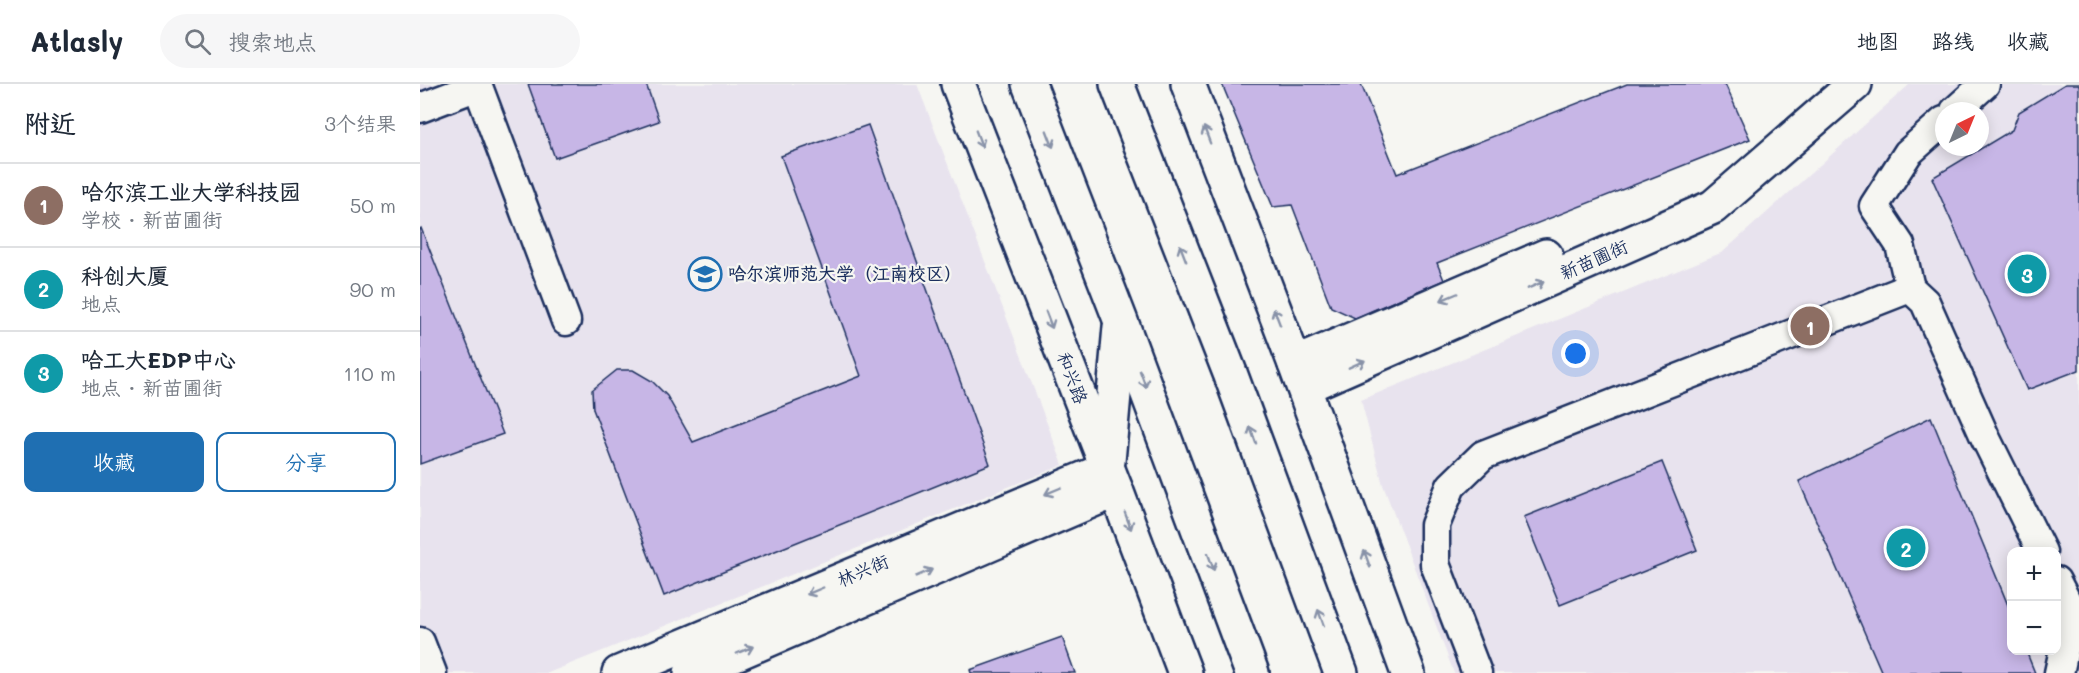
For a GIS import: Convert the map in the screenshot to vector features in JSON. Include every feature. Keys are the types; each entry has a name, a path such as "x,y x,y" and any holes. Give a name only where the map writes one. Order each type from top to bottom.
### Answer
{"main road":[{"name":"和兴路","path":"958,84 1185,673"},
{"path":"1029,84 1120,319 1252,673"},
{"path":"1117,84 1230,373 1341,673"},
{"path":"1188,84 1299,375 1408,673"},
{"name":"新苗圃街","path":"1299,375 1710,186 1824,84"},
{"name":"新苗圃街","path":"1299,375 1713,207 1855,84"},
{"path":"1112,479 1120,319"},
{"name":"林兴街","path":"619,673 1112,479"},
{"name":"林兴街","path":"691,673 1112,479"}],"street":[{"path":"1965,102 1985,84"},
{"path":"420,108 478,85 566,321"},
{"path":"1935,129 1908,153 1874,206 1900,245 1910,288 1925,302 1985,437 2040,547"},
{"path":"1478,673 1435,564 1435,525 1451,486 1483,455 1910,288"},
{"path":"2059,673 2077,616 2061,589"},
{"path":"420,642 432,673"}],"shaded area":[{"name":"哈尔滨师范大学（江南校区）","path":"420,84 917,84 1063,465 548,673 420,673"},
{"path":"1910,84 2079,84 2079,673 1454,673 1383,485 1361,400 1723,252"}],"building":[{"path":"528,84 646,84 659,121 555,158"},
{"path":"1222,84 1361,84 1397,174 1627,84 1725,84 1750,139 1437,263 1444,280 1355,318 1331,307 1292,205 1273,207"},
{"path":"2065,84 2079,84 2079,370 2027,390 1932,178 1969,156 1989,156 1989,144 2012,130 2019,112"},
{"path":"868,125 990,464 664,596 593,409 592,390 617,370 633,370 652,381 667,396 693,442 861,376 781,156"},
{"path":"420,229 503,434 420,464"},
{"path":"1931,417 2007,603 2007,655 2028,655 2035,673 1882,673 1799,481"},
{"path":"1662,462 1697,550 1560,605 1524,517"},
{"path":"1062,637 1075,673 971,673 970,670"}],"place":[{"name":"哈尔滨师范大学（江南校区）","path":"705,274"},
{"name":"哈工大EDP中心","path":"2027,274"},
{"name":"哈尔滨工业大学科技园","path":"1810,326"},
{"name":"科创大厦","path":"1906,548"}]}
